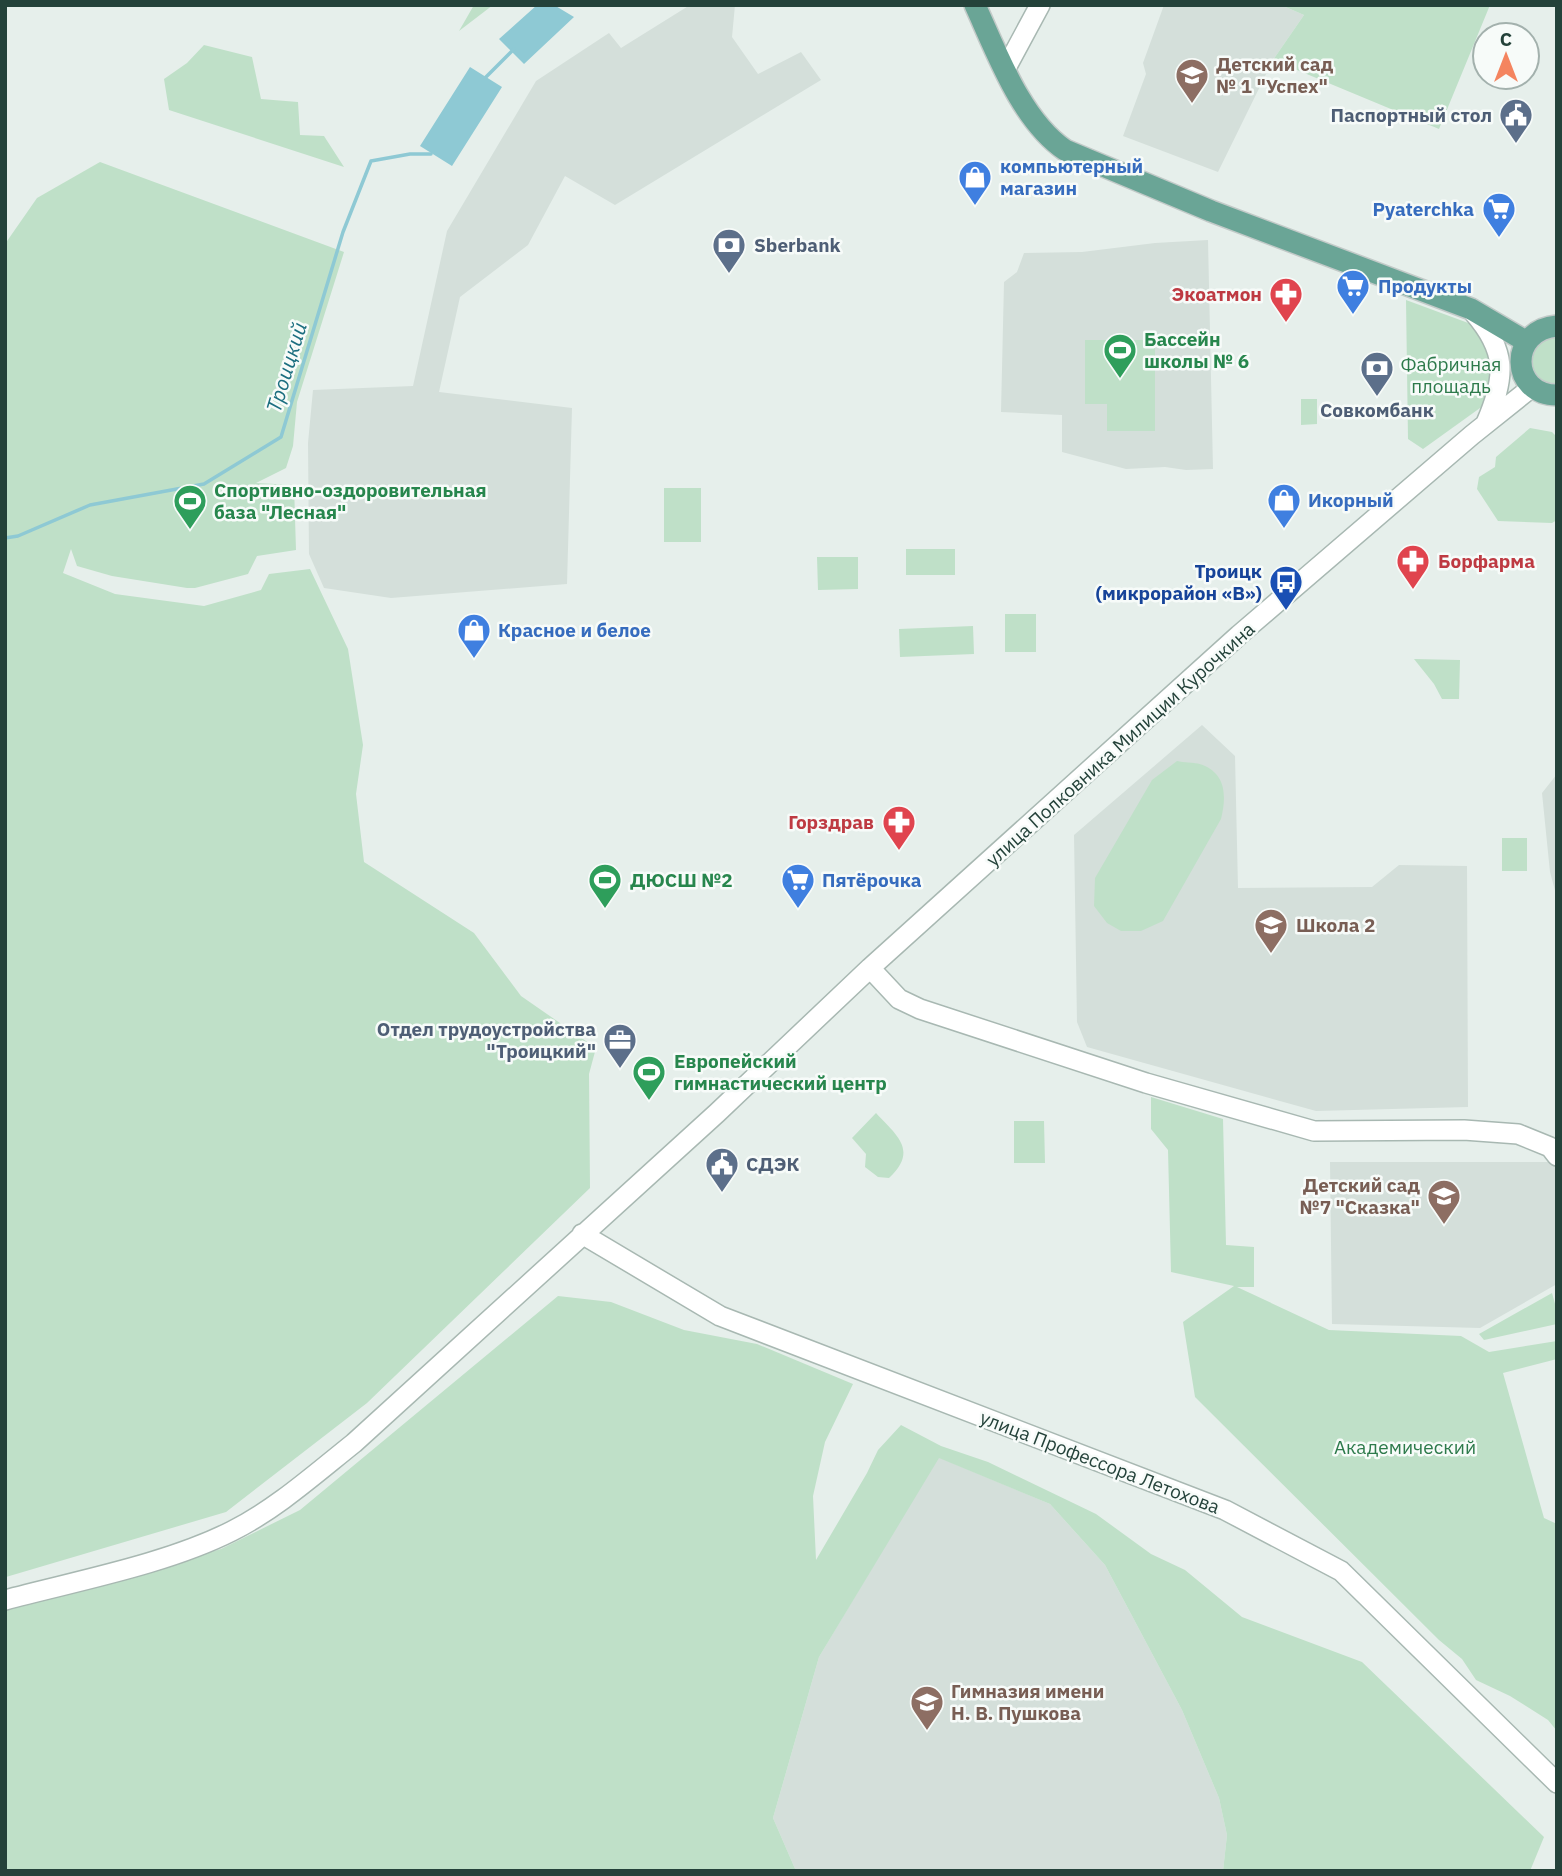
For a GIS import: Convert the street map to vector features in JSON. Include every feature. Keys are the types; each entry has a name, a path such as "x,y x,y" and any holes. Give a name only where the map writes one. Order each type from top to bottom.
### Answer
{"main road":[{"path":"975,5 1005,70 1034,120 1049,139 1065,150 1211,211 1471,309 1527,342"},
{"path":"1557,326 1544,328 1527,342 1521,354 1521,371 1532,387 1546,395 1557,395"}],"street":[{"path":"1005,70 1040,5"},
{"path":"1471,309 1490,331 1500,362 1500,382 1486,424"},
{"name":"улица Полковника Милиции Курочкина","path":"5,1600 173,1554 232,1531 290,1494 354,1443 718,1112 870,968 1239,635 1532,387"},
{"path":"870,968 900,999 920,1009 1146,1083 1314,1131 1464,1130 1518,1135 1550,1147 1557,1156"},
{"name":"улица Профессора Летохова","path":"582,1234 720,1316 1225,1510 1341,1571 1557,1783"}],"shaded area":[{"path":"690,5 735,5 732,37 758,74 801,52 821,80 615,205 565,176 528,245 460,297 439,392 572,408 567,584 391,598 324,588 309,554 308,443 313,390 413,386 447,231 536,81 609,33 621,48"},
{"name":"Детский сад № 1 \"Успех\"","path":"1164,5 1281,5 1304,15 1273,60 1218,172 1123,136 1146,74 1143,63"},
{"path":"1208,240 1213,469 1126,469 1062,452 1062,415 1001,412 1004,282 1017,272 1024,253 1082,252"},
{"name":"Школа 2","path":"1202,725 1235,756 1238,888 1372,887 1399,865 1467,866 1468,1107 1316,1111 1087,1047 1077,1022 1074,835"},
{"path":"1557,774 1557,898 1550,872 1542,793"},
{"name":"Детский сад №7 \"Сказка\"","path":"1330,1162 1551,1162 1557,1168 1557,1284 1480,1328 1332,1324"},
{"path":"938,1457 1050,1504 1105,1565 1182,1710 1219,1798 1227,1835 1223,1871 796,1871 773,1818 819,1657"}],"green space":[{"path":"474,5 493,5 459,31"},
{"path":"1281,5 1490,5 1483,21 1471,21 1471,51 1439,129 1273,60 1304,15"},
{"path":"204,45 252,57 261,99 298,102 300,135 324,136 344,167 169,110 164,79 187,63"},
{"path":"100,162 344,252 297,402 293,446 286,468 256,483 294,485 296,550 257,556 248,574 195,588 112,576 77,566 71,549 63,573 115,594 204,606 261,590 269,574 310,569 348,649 363,745 356,794 364,862 474,933 521,996 596,1048 589,1074 590,1188 367,1403 226,1512 6,1577 5,244 37,198"},
{"name":"Фабричная площадь","path":"1406,300 1479,327 1495,369 1487,403 1423,449 1408,439"},
{"path":"1557,335 1557,387 1539,382 1531,370 1531,352 1539,340"},
{"name":"Бассейн школы № 6","path":"1085,340 1155,340 1155,431 1107,431 1107,404 1085,404"},
{"path":"1301,399 1317,399 1317,424 1301,425"},
{"path":"1530,428 1552,432 1557,437 1557,520 1552,523 1498,521 1477,489 1479,477 1495,467 1496,457"},
{"path":"664,488 701,488 701,542 664,542"},
{"path":"906,549 955,549 955,575 906,575"},
{"path":"817,557 858,557 858,589 818,590"},
{"path":"1005,614 1036,614 1036,652 1005,652"},
{"path":"973,626 974,654 900,657 899,629"},
{"path":"1414,659 1460,660 1459,699 1442,699"},
{"path":"1177,761 1202,765 1217,776 1224,796 1221,819 1163,921 1141,931 1121,931 1107,923 1094,906 1095,878 1152,780"},
{"path":"1502,838 1527,838 1527,871 1502,871"},
{"name":"Академический","path":"1151,1097 1223,1119 1226,1245 1254,1247 1254,1287 1237,1287 1329,1330 1461,1336 1489,1352 1557,1341 1557,1359 1503,1373 1544,1518 1557,1524 1557,1731 1548,1720 1510,1696 1476,1680 1462,1659 1439,1640 1195,1397 1183,1322 1234,1286 1171,1272 1168,1150 1151,1129"},
{"path":"876,1113 897,1136 903,1151 898,1168 889,1178 878,1177 865,1167 866,1154 852,1138"},
{"path":"1014,1121 1044,1121 1045,1163 1014,1163"},
{"path":"1552,1293 1557,1324 1484,1340 1479,1334"},
{"path":"558,1296 611,1302 684,1330 757,1344 853,1384 825,1442 813,1496 816,1560 878,1450 901,1425 941,1446 988,1462 1096,1514 1151,1554 1185,1570 1242,1617 1362,1662 1544,1837 1530,1871 1223,1871 1227,1835 1219,1798 1182,1710 1105,1565 1050,1504 939,1458 819,1657 773,1818 796,1871 5,1871 5,1610 221,1549 300,1510"}],"water":[{"path":"537,5 554,5 574,17 524,64 499,39"},
{"path":"470,67 502,87 452,166 420,146"}],"waterway":[{"name":"Троицкий","path":"486,77 514,49"},
{"name":"Троицкий","path":"5,538 18,536 90,505 204,484 281,437 343,232 371,161 410,154 431,154"}],"place":[{"name":"Детский сад № 1 \"Успех\"","path":"1192,105"},
{"name":"Паспортный стол","path":"1516,145"},
{"name":"компьютерный магазин","path":"975,207"},
{"name":"Pyaterchka","path":"1499,239"},
{"name":"Sberbank","path":"729,275"},
{"name":"Продукты","path":"1353,316"},
{"name":"Экоатмон","path":"1286,324"},
{"name":"Бассейн школы № 6","path":"1120,380"},
{"name":"Совкомбанк","path":"1377,398"},
{"name":"Икорный","path":"1284,530"},
{"name":"Спортивно-оздоровительная база \"Лесная\"","path":"190,531"},
{"name":"Борфарма","path":"1413,591"},
{"name":"Троицк (микрорайон «В»)","path":"1286,612"},
{"name":"Красное и белое","path":"474,660"},
{"name":"Горздрав","path":"899,852"},
{"name":"ДЮСШ №2","path":"605,910"},
{"name":"Пятёрочка","path":"798,910"},
{"name":"Школа 2","path":"1271,955"},
{"name":"Отдел трудоустройства \"Троицкий\"","path":"620,1070"},
{"name":"Европейский гимнастический центр","path":"649,1102"},
{"name":"СДЭК","path":"722,1194"},
{"name":"Детский сад №7 \"Сказка\"","path":"1444,1226"},
{"name":"Гимназия имени Н. В. Пушкова","path":"927,1732"}]}
